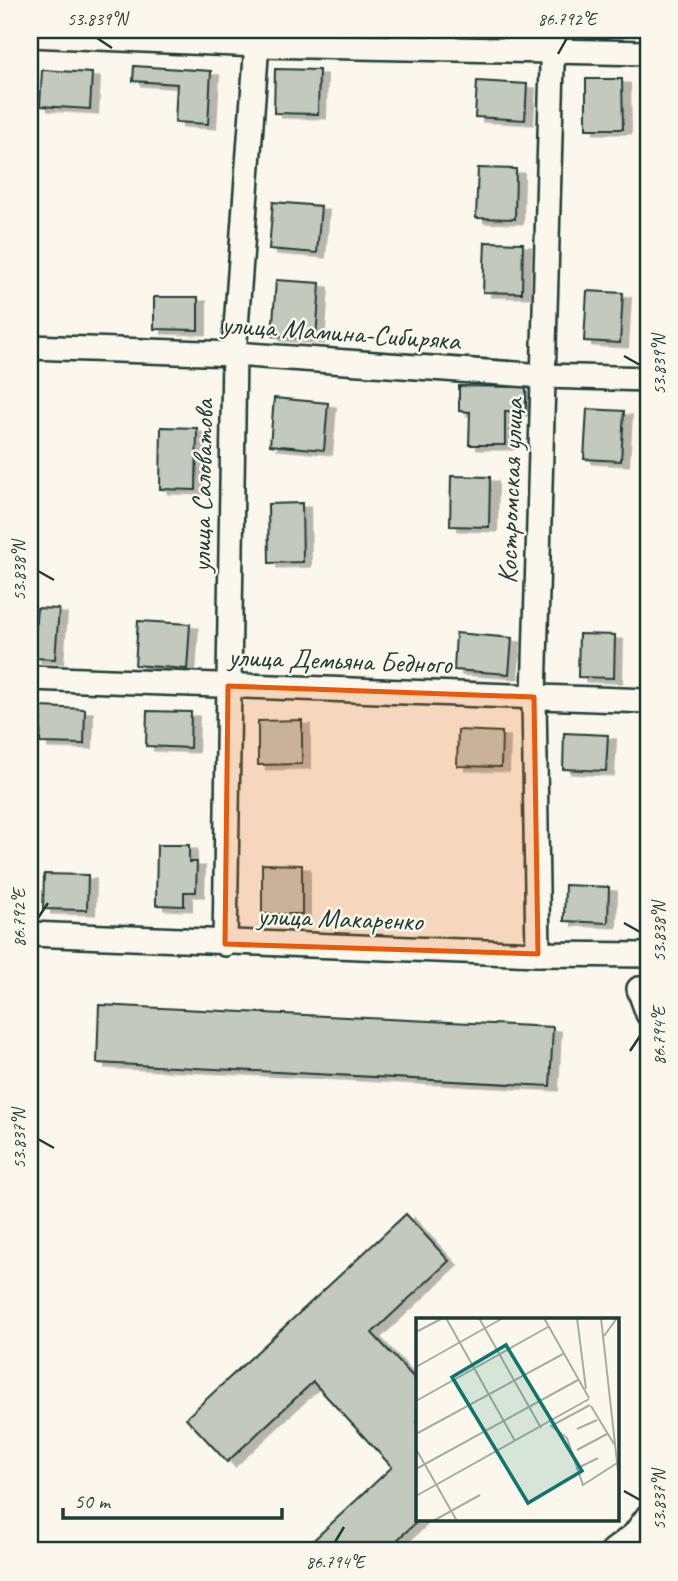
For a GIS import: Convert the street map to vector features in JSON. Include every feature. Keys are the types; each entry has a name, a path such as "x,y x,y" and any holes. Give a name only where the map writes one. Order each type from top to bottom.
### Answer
{"street":[{"path":"30,35 553,40 648,53"},
{"name":"улица Саловатова","path":"225,944 234,354 258,37"},
{"name":"Костромская улица","path":"538,954 534,697 553,40"},
{"name":"улица Мамина-Сибиряка","path":"30,346 234,354 544,376 648,379"},
{"name":"улица Демьяна Бедного","path":"30,678 648,701"},
{"name":"улица Макаренко","path":"30,934 225,944 648,955"},
{"path":"648,989 639,989 648,1014"},
{"path":"613,1551 634,1535 648,1516"}],"highlighted area":[{"path":"228,686 534,697 538,954 225,944"}],"building":[{"path":"134,66 211,71 208,124 175,122 177,84 133,81"},
{"path":"275,69 319,70 318,114 274,113"},
{"path":"42,70 92,73 90,109 40,106"},
{"path":"586,79 622,79 623,129 586,129"},
{"path":"477,81 527,84 525,120 475,117"},
{"path":"478,168 516,169 515,219 476,218"},
{"path":"273,202 321,206 317,253 269,249"},
{"path":"485,242 523,243 522,293 483,292"},
{"path":"276,280 320,283 316,339 272,336"},
{"path":"587,291 623,293 620,343 584,341"},
{"path":"154,297 198,297 198,330 154,329"},
{"path":"459,386 526,387 526,411 505,411 505,445 469,445 470,412 459,411"},
{"path":"274,398 328,403 324,450 270,445"},
{"path":"587,409 624,411 621,461 584,459"},
{"path":"161,427 197,428 196,490 160,489"},
{"path":"451,476 490,477 489,527 450,526"},
{"path":"302,503 303,562 269,563 268,504"},
{"path":"37,608 59,609 55,659 33,658"},
{"path":"138,621 190,624 187,669 135,665"},
{"path":"456,633 512,638 509,674 454,670"},
{"path":"579,634 615,635 614,678 578,677"},
{"path":"41,707 85,709 84,744 40,743"},
{"path":"147,711 191,712 190,748 146,746"},
{"path":"302,720 302,764 258,765 258,721"},
{"path":"458,730 502,732 501,767 457,766"},
{"path":"564,733 608,735 606,771 563,769"},
{"path":"157,845 189,845 189,862 197,862 196,892 184,892 184,906 156,905"},
{"path":"262,864 302,865 302,914 262,914"},
{"path":"44,874 88,875 87,910 43,909"},
{"path":"565,885 609,887 608,923 564,921"},
{"path":"99,1005 553,1027 550,1086 97,1063"},
{"path":"406,1214 449,1261 372,1333 416,1380 417,1522 385,1551 308,1551 305,1548 392,1467 313,1382 227,1462 186,1418"}]}
